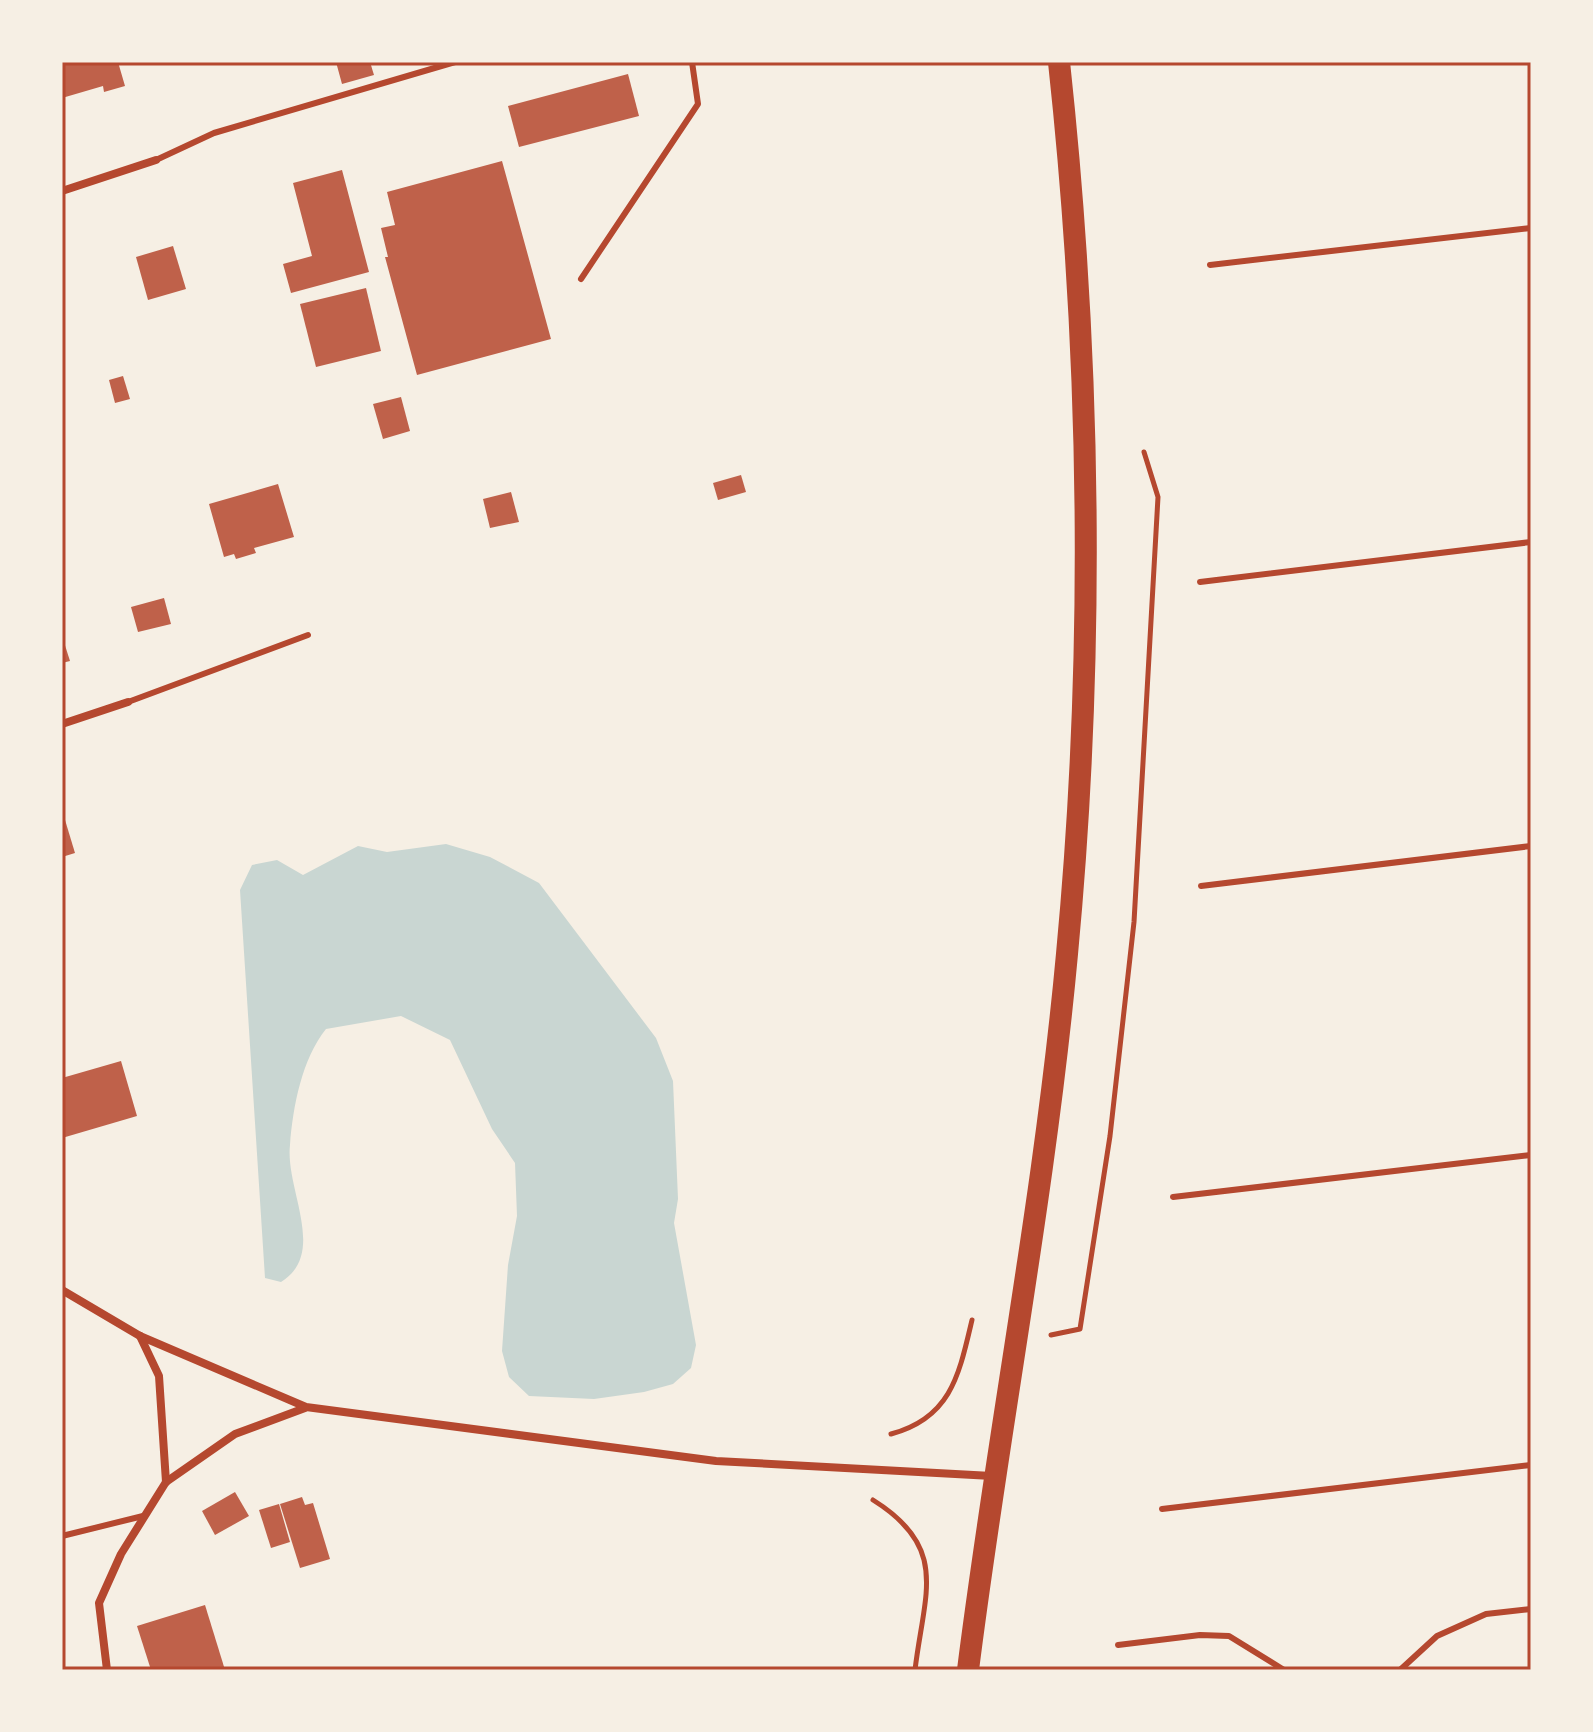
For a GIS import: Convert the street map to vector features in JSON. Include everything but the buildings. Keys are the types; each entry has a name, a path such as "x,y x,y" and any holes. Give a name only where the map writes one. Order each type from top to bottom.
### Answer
{"highway":[{"path":"968,1670 993,1476 1044,1159 1067,955 1085,712 1085,441 1073,197 1059,62"}],"street":[{"path":"62,191 156,160"},
{"path":"62,724 128,702"},
{"path":"62,1290 140,1336 306,1407 716,1461 993,1476"},
{"path":"140,1336 159,1376 166,1482"},
{"path":"107,1670 99,1603 143,1516 166,1482 235,1434 306,1407"}],"lane":[{"path":"156,160 214,133 455,62"},
{"path":"581,279 698,104 692,62"},
{"path":"1210,265 1531,228"},
{"path":"1200,582 1531,542"},
{"path":"128,702 308,635"},
{"path":"1201,886 1531,846"},
{"path":"1173,1197 1531,1155"},
{"path":"1162,1509 1531,1465"},
{"path":"62,1536 143,1516"},
{"path":"1400,1670 1437,1636 1486,1614 1531,1609"},
{"path":"1118,1645 1200,1635 1229,1636 1284,1670"}],"path":[{"path":"1051,1335 1080,1329 1110,1136 1134,922 1158,497 1144,452"},
{"path":"891,1434 915,1427 940,1409 963,1358 972,1320"},
{"path":"873,1500 910,1526 928,1564 915,1670"}],"shaded area":[{"path":"446,844 490,857 539,883 656,1038 673,1081 678,1199 674,1223 696,1345 691,1368 673,1384 644,1392 594,1399 529,1396 509,1377 502,1351 508,1265 517,1216 515,1163 492,1129 450,1040 401,1016 326,1029 311,1054 296,1099 290,1145 290,1162 301,1219 302,1255 295,1270 281,1282 265,1278 240,890 252,865 277,860 303,875 358,846 387,852"}]}
